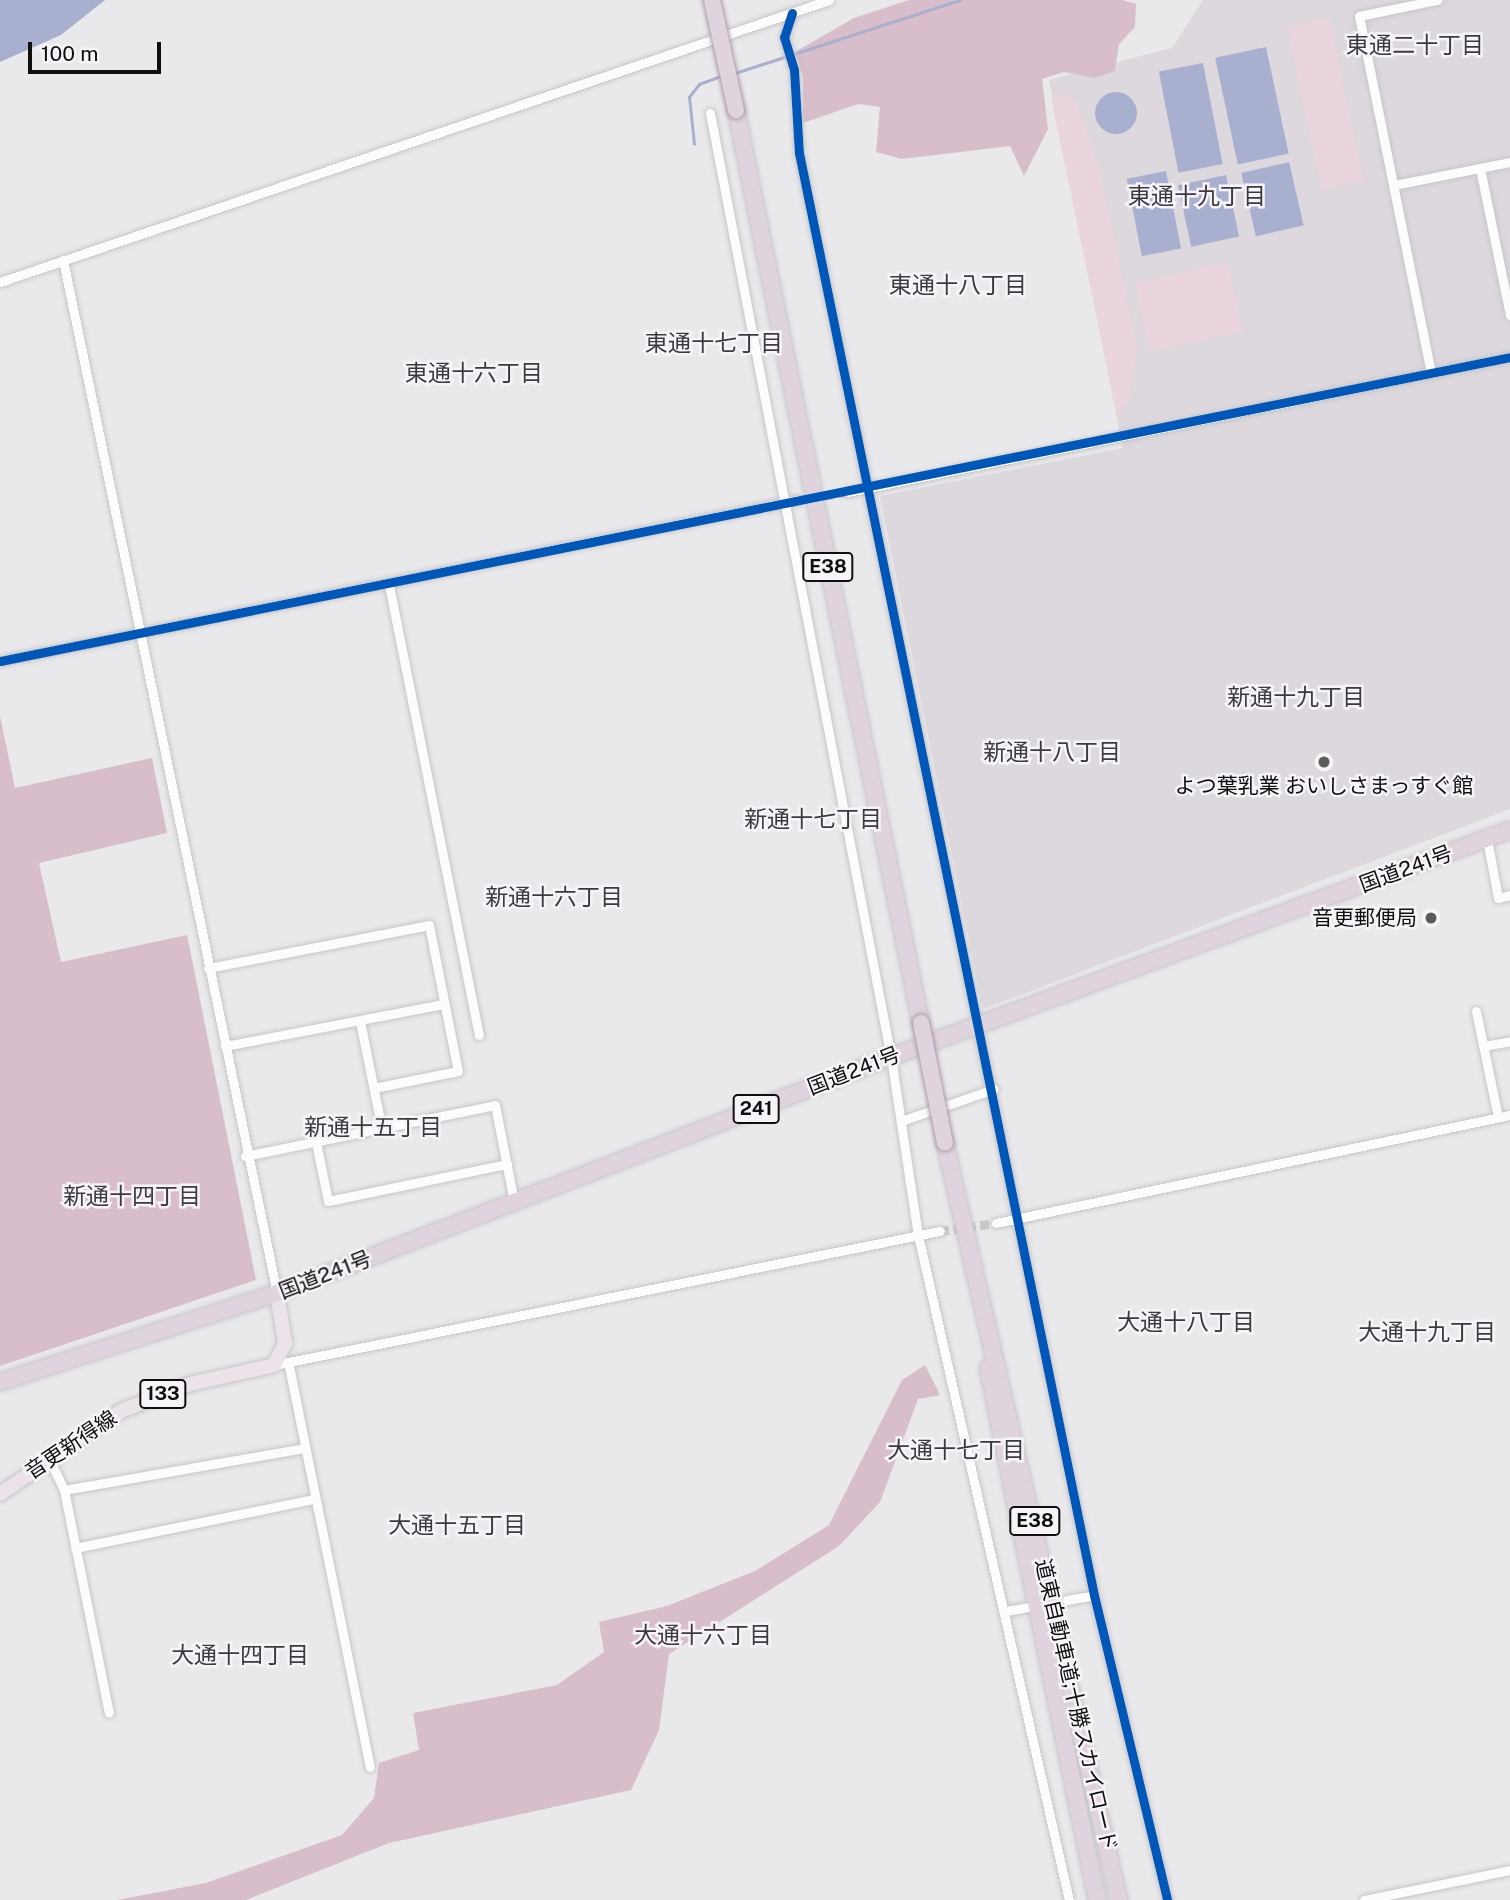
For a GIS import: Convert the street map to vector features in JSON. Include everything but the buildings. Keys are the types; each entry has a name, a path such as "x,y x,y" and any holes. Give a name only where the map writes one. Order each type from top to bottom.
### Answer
{"highway":[{"name":"道東自動車道;十勝スカイロード","path":"712,0 1097,1900"},
{"name":"国道241号","path":"0,1382 277,1293 891,1057 1510,830"},
{"name":"道東自動車道;十勝スカイロード","path":"945,1143 1119,1900"}],"main road":[{"path":"274,1365 285,1343 277,1293"},
{"name":"音更新得線","path":"0,1494 121,1411 190,1384 274,1365"}],"street":[{"path":"0,282 829,0"},
{"path":"1431,373 1359,16 1437,0"},
{"path":"792,13 784,37 794,70 799,153 994,1089 1094,1595 1167,1900"},
{"path":"710,113 891,1057 918,1235 1006,1612 1069,1900"},
{"path":"1394,185 1510,162"},
{"path":"1480,168 1510,315"},
{"path":"63,260 225,1046 245,1156 277,1293"},
{"path":"848,492 1510,357"},
{"path":"0,661 139,631 389,585 798,500"},
{"path":"389,585 479,1035"},
{"path":"1487,839 1498,898 1510,895"},
{"path":"208,968 429,925 458,1071 374,1088"},
{"path":"225,1046 444,1004"},
{"path":"1476,1011 1498,1117"},
{"path":"360,1021 382,1130"},
{"path":"1483,1046 1510,1041"},
{"path":"901,1121 994,1089"},
{"path":"245,1156 495,1105 514,1202"},
{"path":"996,1223 1018,1221 1510,1115"},
{"path":"316,1142 328,1201 507,1164"},
{"path":"274,1365 289,1366 940,1231"},
{"path":"289,1366 370,1767"},
{"path":"64,1490 305,1448"},
{"path":"48,1459 64,1490 109,1713"},
{"path":"75,1548 314,1499"},
{"path":"1067,1600 1094,1595"},
{"path":"1006,1612 1028,1607"},
{"path":"1364,1900 1510,1870"}],"shaded area":[{"path":"909,0 1122,0 1136,4 1135,27 1119,44 1115,71 1095,78 1064,72 1042,79 1048,129 1024,176 1010,146 902,159 876,152 880,107 858,104 803,123 803,77 795,52 854,18"},
{"path":"1203,0 1510,0 1510,809 983,1009 880,496 1123,448 1049,80 1172,48"},
{"path":"1329,18 1364,180 1321,189 1287,27"},
{"path":"1061,93 1075,100 1099,168 1137,347 1128,401 1117,415 1051,99"},
{"path":"1228,263 1243,331 1150,351 1135,283"},
{"path":"0,716 15,788 152,758 167,833 39,863 61,962 187,935 256,1280 0,1366"},
{"path":"925,1365 940,1395 918,1399 880,1502 839,1546 669,1654 659,1730 631,1790 389,1843 246,1900 117,1900 206,1883 342,1835 374,1798 379,1763 419,1750 413,1713 557,1685 604,1652 599,1622 667,1606 755,1571 829,1525 902,1380"}],"water":[{"path":"0,0 105,0 61,35 0,62"},
{"path":"1266,47 1289,154 1238,164 1215,58"},
{"path":"1203,63 1223,164 1178,173 1159,72"},
{"path":"1116,92 1131,98 1137,113 1131,128 1116,134 1101,128 1095,113 1101,98"},
{"path":"1289,162 1304,225 1256,236 1241,173"},
{"path":"1166,171 1181,249 1142,256 1127,179"},
{"path":"1226,175 1239,237 1191,247 1178,185"}],"waterway":[{"path":"735,73 960,0"},
{"path":"694,144 689,97 699,84 721,76"}],"tunnel":[{"path":"798,500 848,492"},
{"path":"940,1231 996,1223"}],"cycle path":[{"path":"792,13 784,37 794,70 799,153 1094,1595 1167,1900"},
{"path":"0,661 1510,357"}],"place":[{"name":"よつ葉乳業 おいしさまっすぐ館","path":"1324,762"},
{"name":"音更郵便局","path":"1431,918"}],"district":[{"name":"東通二十丁目","path":"1415,45"},
{"name":"東通十九丁目","path":"1197,196"},
{"name":"東通十八丁目","path":"958,285"},
{"name":"東通十七丁目","path":"714,343"},
{"name":"東通十六丁目","path":"474,373"},
{"name":"新通十九丁目","path":"1296,697"},
{"name":"新通十八丁目","path":"1052,752"},
{"name":"新通十七丁目","path":"813,819"},
{"name":"新通十六丁目","path":"554,897"},
{"name":"新通十五丁目","path":"373,1127"},
{"name":"新通十四丁目","path":"132,1196"},
{"name":"大通十八丁目","path":"1186,1322"},
{"name":"大通十九丁目","path":"1427,1332"},
{"name":"大通十七丁目","path":"956,1450"},
{"name":"大通十五丁目","path":"457,1525"},
{"name":"大通十六丁目","path":"703,1635"},
{"name":"大通十四丁目","path":"240,1655"}]}
